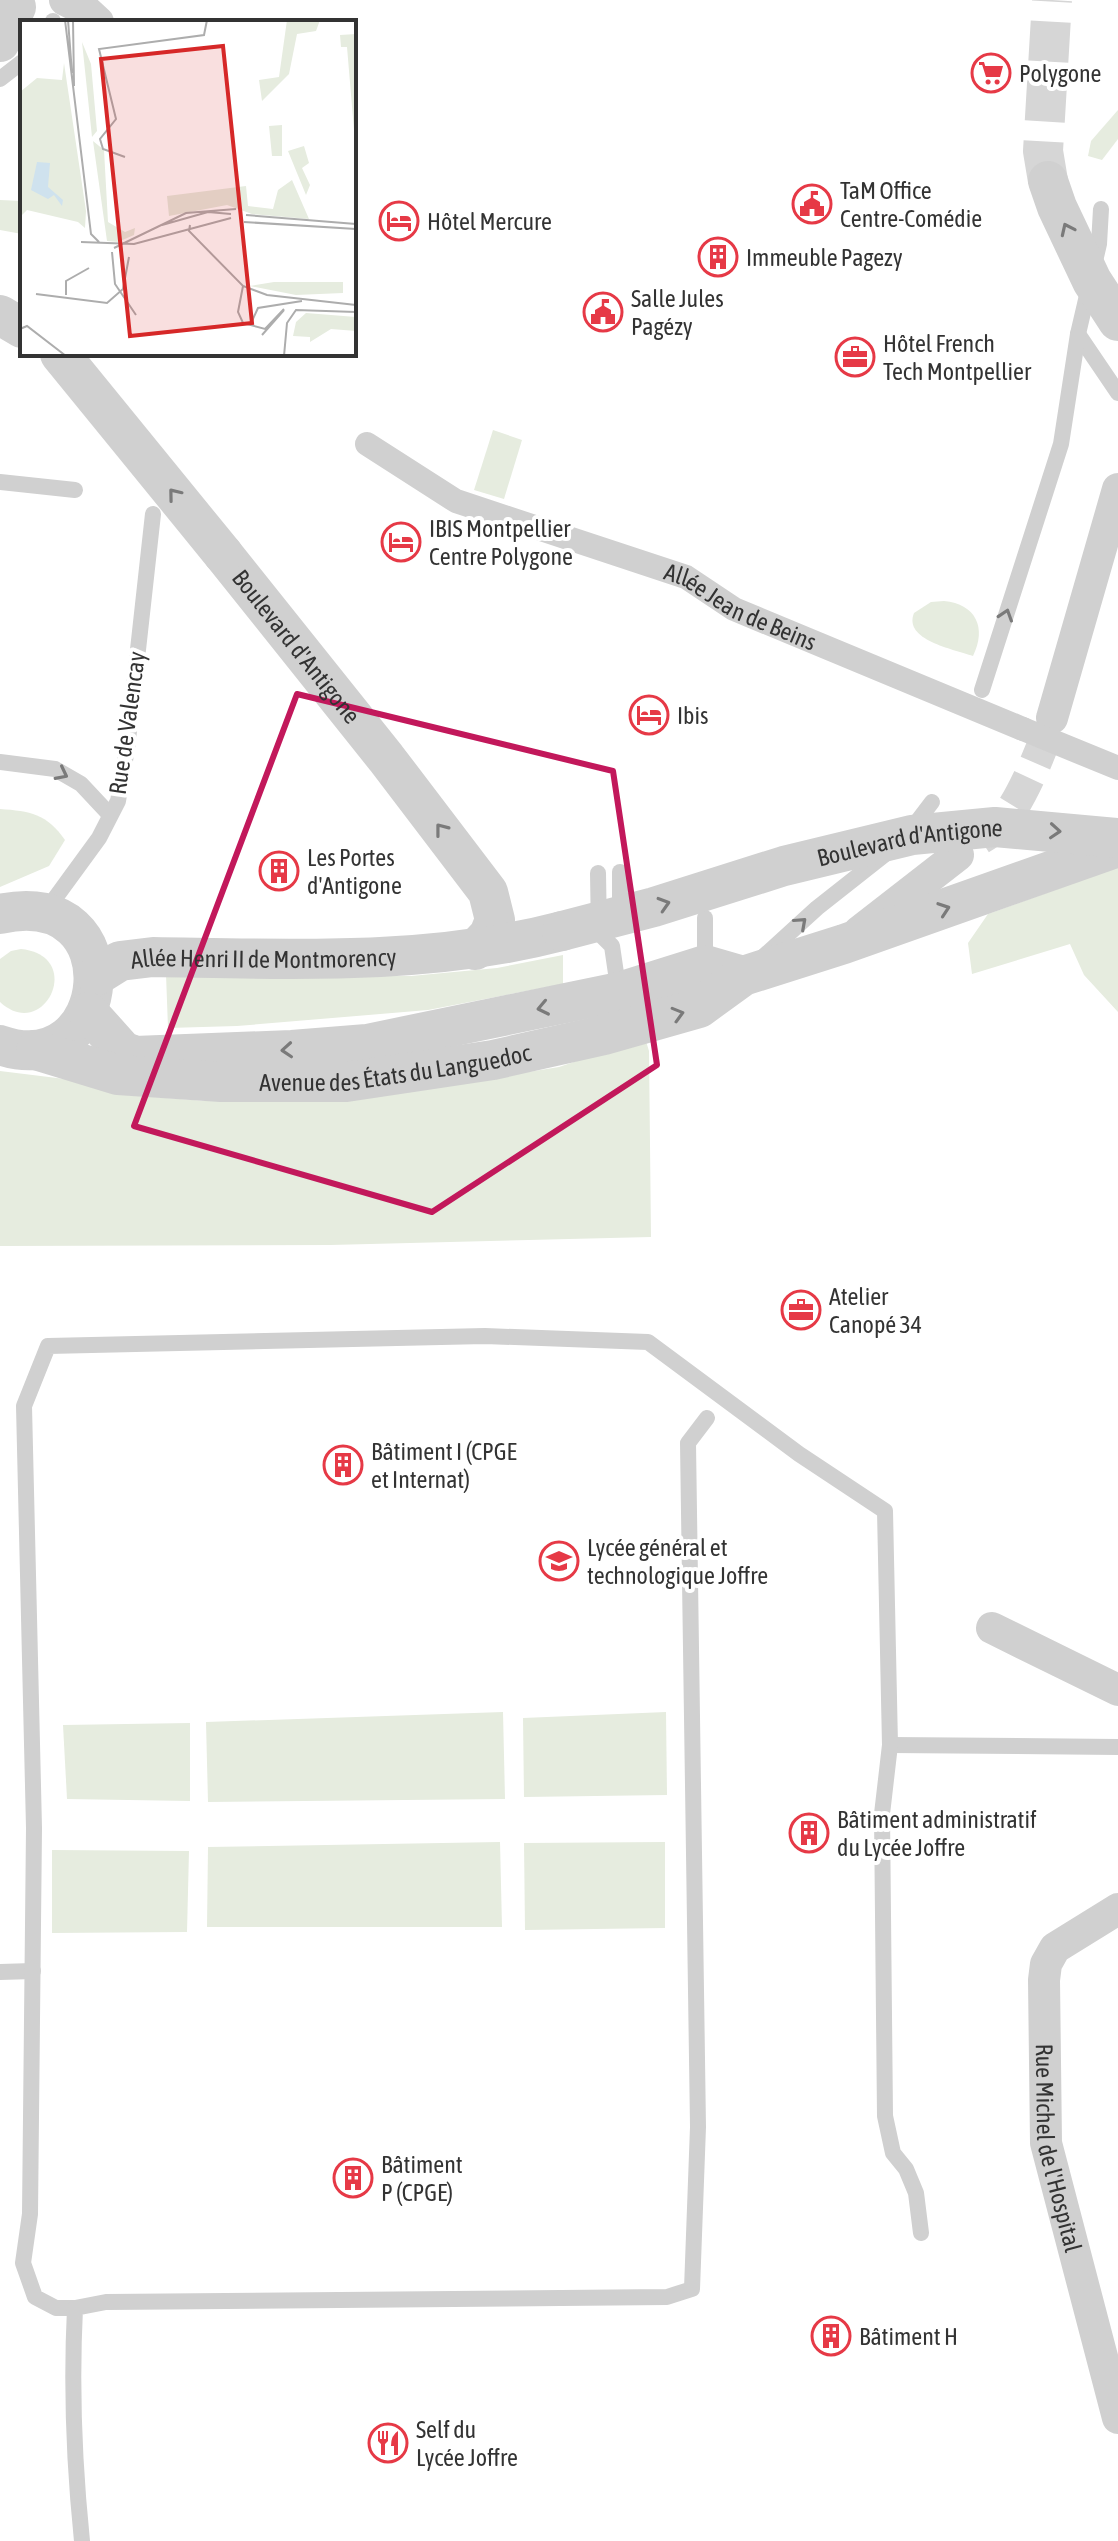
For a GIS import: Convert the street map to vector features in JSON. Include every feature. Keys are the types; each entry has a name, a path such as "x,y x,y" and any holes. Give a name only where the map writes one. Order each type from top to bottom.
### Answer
{"street":[{"path":"57,14 85,10 96,20"},
{"path":"1048,181 1092,281 1118,321"},
{"path":"0,315 20,327"},
{"name":"Boulevard d'Antigone","path":"62,356 223,554 488,892 495,920 489,935 456,952"},
{"name":"Allée Jean de Beins","path":"367,444 456,501 686,577 734,609 1038,723 1118,768"},
{"path":"1038,723 1118,489"},
{"name":"Boulevard d'Antigone","path":"456,952 512,944 654,907 784,866 912,835 995,827 1118,838"},
{"name":"Avenue des États du Languedoc","path":"92,994 123,1051 135,1056 156,1057 367,1044 612,1012 699,1008 743,976 844,944 1118,847"},
{"path":"844,944 958,855"},
{"path":"0,914 22,909 45,912 65,921 82,938 92,994 75,1030 57,1043 18,1048"},
{"name":"Allée Henri II de Montmorency","path":"92,994 120,961 153,957 388,958 456,952"},
{"path":"705,965 743,976"},
{"name":"Avenue des États du Languedoc","path":"18,1048 118,1075 221,1082 346,1082 493,1060 612,1012 705,965"},
{"path":"992,1628 1118,1690"},
{"name":"Rue Michel de l'Hospital","path":"1118,1909 1055,1948 1046,1964 1044,1980 1046,2143 1118,2418"}],"lane":[{"path":"0,79 20,64"},
{"path":"982,690 1061,444 1078,334 1099,244 1101,209"},
{"path":"1078,334 1118,393"},
{"path":"0,482 75,490"},
{"name":"Rue de Valencay","path":"45,912 99,838 118,801 127,749 153,514"},
{"path":"0,762 55,769 81,784 110,815"},
{"path":"743,976 817,908 903,840 932,802"},
{"path":"612,1012 612,946 620,932 620,872"},
{"path":"598,873 599,933 612,946"},
{"path":"705,918 705,965"},
{"path":"707,1418 688,1443 698,2127 692,2289 667,2297 106,2302 56,2308 35,2297 23,2263 30,2214 34,1828 24,1406 48,1346 485,1336 648,1342 799,1454 885,1511 890,1745 882,1814 885,2116 893,2153 906,2169 916,2193 921,2233"},
{"path":"890,1745 1118,1747"},
{"path":"0,1972 33,1971"},
{"path":"75,2308 72,2357 74,2462 82,2541"}],"highlighted area":[{"path":"297,694 613,771 657,1065 432,1212 134,1126"}],"shaded area":[{"path":"1118,110 1118,139 1102,160 1088,156 1091,141"},
{"path":"0,200 20,201 20,234 0,230"},
{"path":"493,430 522,440 504,499 474,490"},
{"path":"944,601 964,607 976,619 979,636 973,656 932,642 916,630 914,613 931,602"},
{"path":"0,809 20,811 44,819 65,840 49,866 0,887"},
{"path":"1118,867 1118,1012 1084,975 1070,944 972,974 968,943 988,914"},
{"path":"21,949 41,955 51,966 55,980 51,994 43,1005 31,1012 16,1012 0,1002 0,959 11,951"},
{"path":"563,955 563,984 428,1010 237,1026 168,1028 166,974 411,976 497,968"},
{"path":"645,1038 649,1051 651,1237 330,1245 0,1246 0,1071 65,1079 114,1094 206,1101 308,1102 394,1094 559,1067"},
{"path":"503,1712 505,1799 208,1802 206,1722"},
{"path":"666,1712 667,1795 524,1797 523,1718"},
{"path":"190,1723 190,1801 67,1799 63,1725"},
{"path":"500,1842 502,1927 207,1927 208,1847"},
{"path":"665,1842 665,1928 525,1930 524,1843"},
{"path":"52,1850 189,1851 187,1932 52,1933"}],"tunnel":[{"path":"1048,181 1043,151 1052,0"},
{"path":"980,839 1008,816 1037,759 1052,718"}],"place":[{"name":"Polygone","path":"991,73"},
{"name":"TaM Office Centre-Comédie","path":"812,204"},
{"name":"Hôtel Mercure","path":"399,221"},
{"name":"Immeuble Pagezy","path":"718,257"},
{"name":"Salle Jules Pagézy","path":"603,312"},
{"name":"Hôtel French Tech Montpellier","path":"855,357"},
{"name":"IBIS Montpellier Centre Polygone","path":"401,542"},
{"name":"Ibis","path":"649,715"},
{"name":"Les Portes d'Antigone","path":"279,871"},
{"name":"Atelier Canopé 34","path":"801,1310"},
{"name":"Bâtiment I (CPGE et Internat)","path":"343,1465"},
{"name":"Lycée général et technologique Joffre","path":"559,1561"},
{"name":"Bâtiment administratif du Lycée Joffre","path":"809,1833"},
{"name":"Bâtiment P (CPGE)","path":"353,2178"},
{"name":"Bâtiment H","path":"831,2336"},
{"name":"Self du Lycée Joffre","path":"388,2443"}]}
